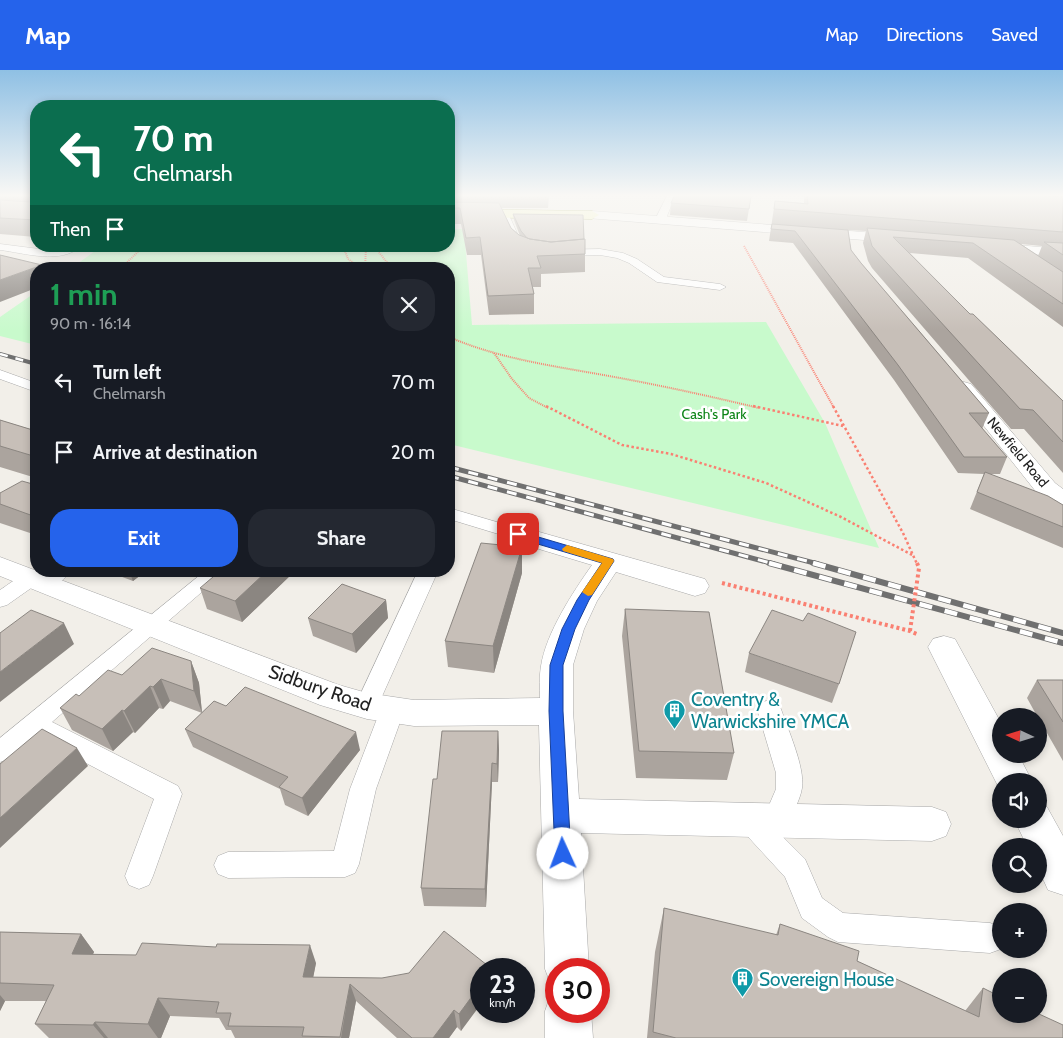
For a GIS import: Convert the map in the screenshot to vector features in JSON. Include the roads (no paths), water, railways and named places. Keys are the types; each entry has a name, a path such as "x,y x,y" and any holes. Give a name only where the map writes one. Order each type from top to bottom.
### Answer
{"street":[{"path":"854,241 856,255"},
{"path":"982,246 1063,253"},
{"path":"1011,248 1031,263"},
{"name":"Newfield Road","path":"955,377 1046,488 1063,501"},
{"path":"518,534 695,586"},
{"path":"567,958 556,711 557,665 560,650 583,600 608,561"},
{"name":"Sidbury Road","path":"0,566 30,574"},
{"name":"Sidbury Road","path":"45,578 152,626 332,696 379,708 414,713 556,711"},
{"path":"944,647 1010,773"},
{"path":"562,816 932,824"},
{"path":"1038,828 1063,876"},
{"path":"568,1023 569,1038"}],"lane":[{"path":"516,241 528,251 536,252"},
{"path":"0,247 30,251"},
{"path":"40,252 56,254 65,252"},
{"path":"552,253 600,252 618,255 633,261 661,280 720,288"},
{"path":"0,374 30,386"},
{"path":"455,515 518,534"},
{"path":"0,752 210,577"},
{"path":"228,865 345,864 363,789 379,708 426,577"},
{"path":"0,600 45,578"},
{"path":"769,709 789,773 788,789 762,820 795,868 812,908 838,927 990,938"},
{"path":"33,724 169,794 139,876"}],"railway":[{"path":"0,354 30,362"},
{"path":"455,469 818,564"},
{"path":"455,478 774,564"},
{"path":"769,563 1063,643"},
{"path":"813,563 1063,633"}],"place":[{"name":"Coventry & Warwickshire YMCA","path":"675,729"},
{"name":"Sovereign House","path":"743,998"}],"park label":[{"name":"Cash's Park","path":"714,414"}]}
